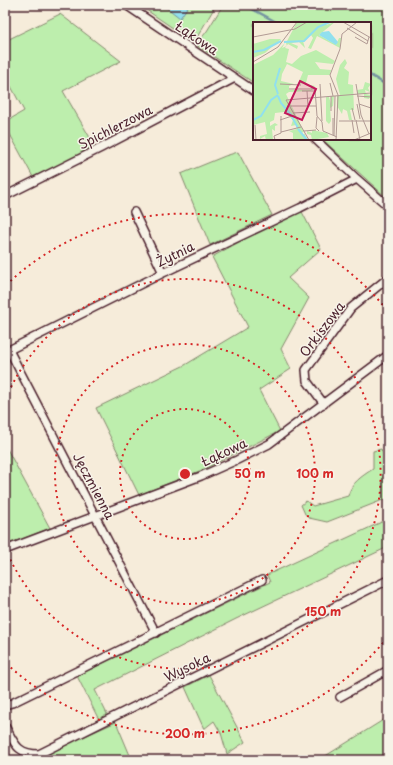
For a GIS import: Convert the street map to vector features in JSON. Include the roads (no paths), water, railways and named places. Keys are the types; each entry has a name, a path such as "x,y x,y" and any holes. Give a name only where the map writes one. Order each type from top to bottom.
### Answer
{"street":[{"name":"Łąkowa","path":"126,5 253,90"},
{"name":"Spichlerzowa","path":"5,196 235,78"},
{"path":"316,140 388,206"},
{"name":"Żytnia","path":"7,351 163,273 300,208 357,179"},
{"path":"134,212 163,273"},
{"name":"Orkiszowa","path":"324,404 307,381 306,370 351,308 388,278"},
{"name":"Jęczmienna","path":"7,351 96,516 156,633"},
{"name":"Łąkowa","path":"5,550 201,476 270,444 388,354"},
{"path":"5,705 156,633 262,580"},
{"name":"Wysoka","path":"5,726 18,747 28,754 39,754 388,580"},
{"path":"340,697 388,670"}],"water":[{"path":"167,5 189,5 180,18 166,7"}],"waterway":[{"path":"245,5 276,22"},
{"path":"371,76 388,86"}]}
